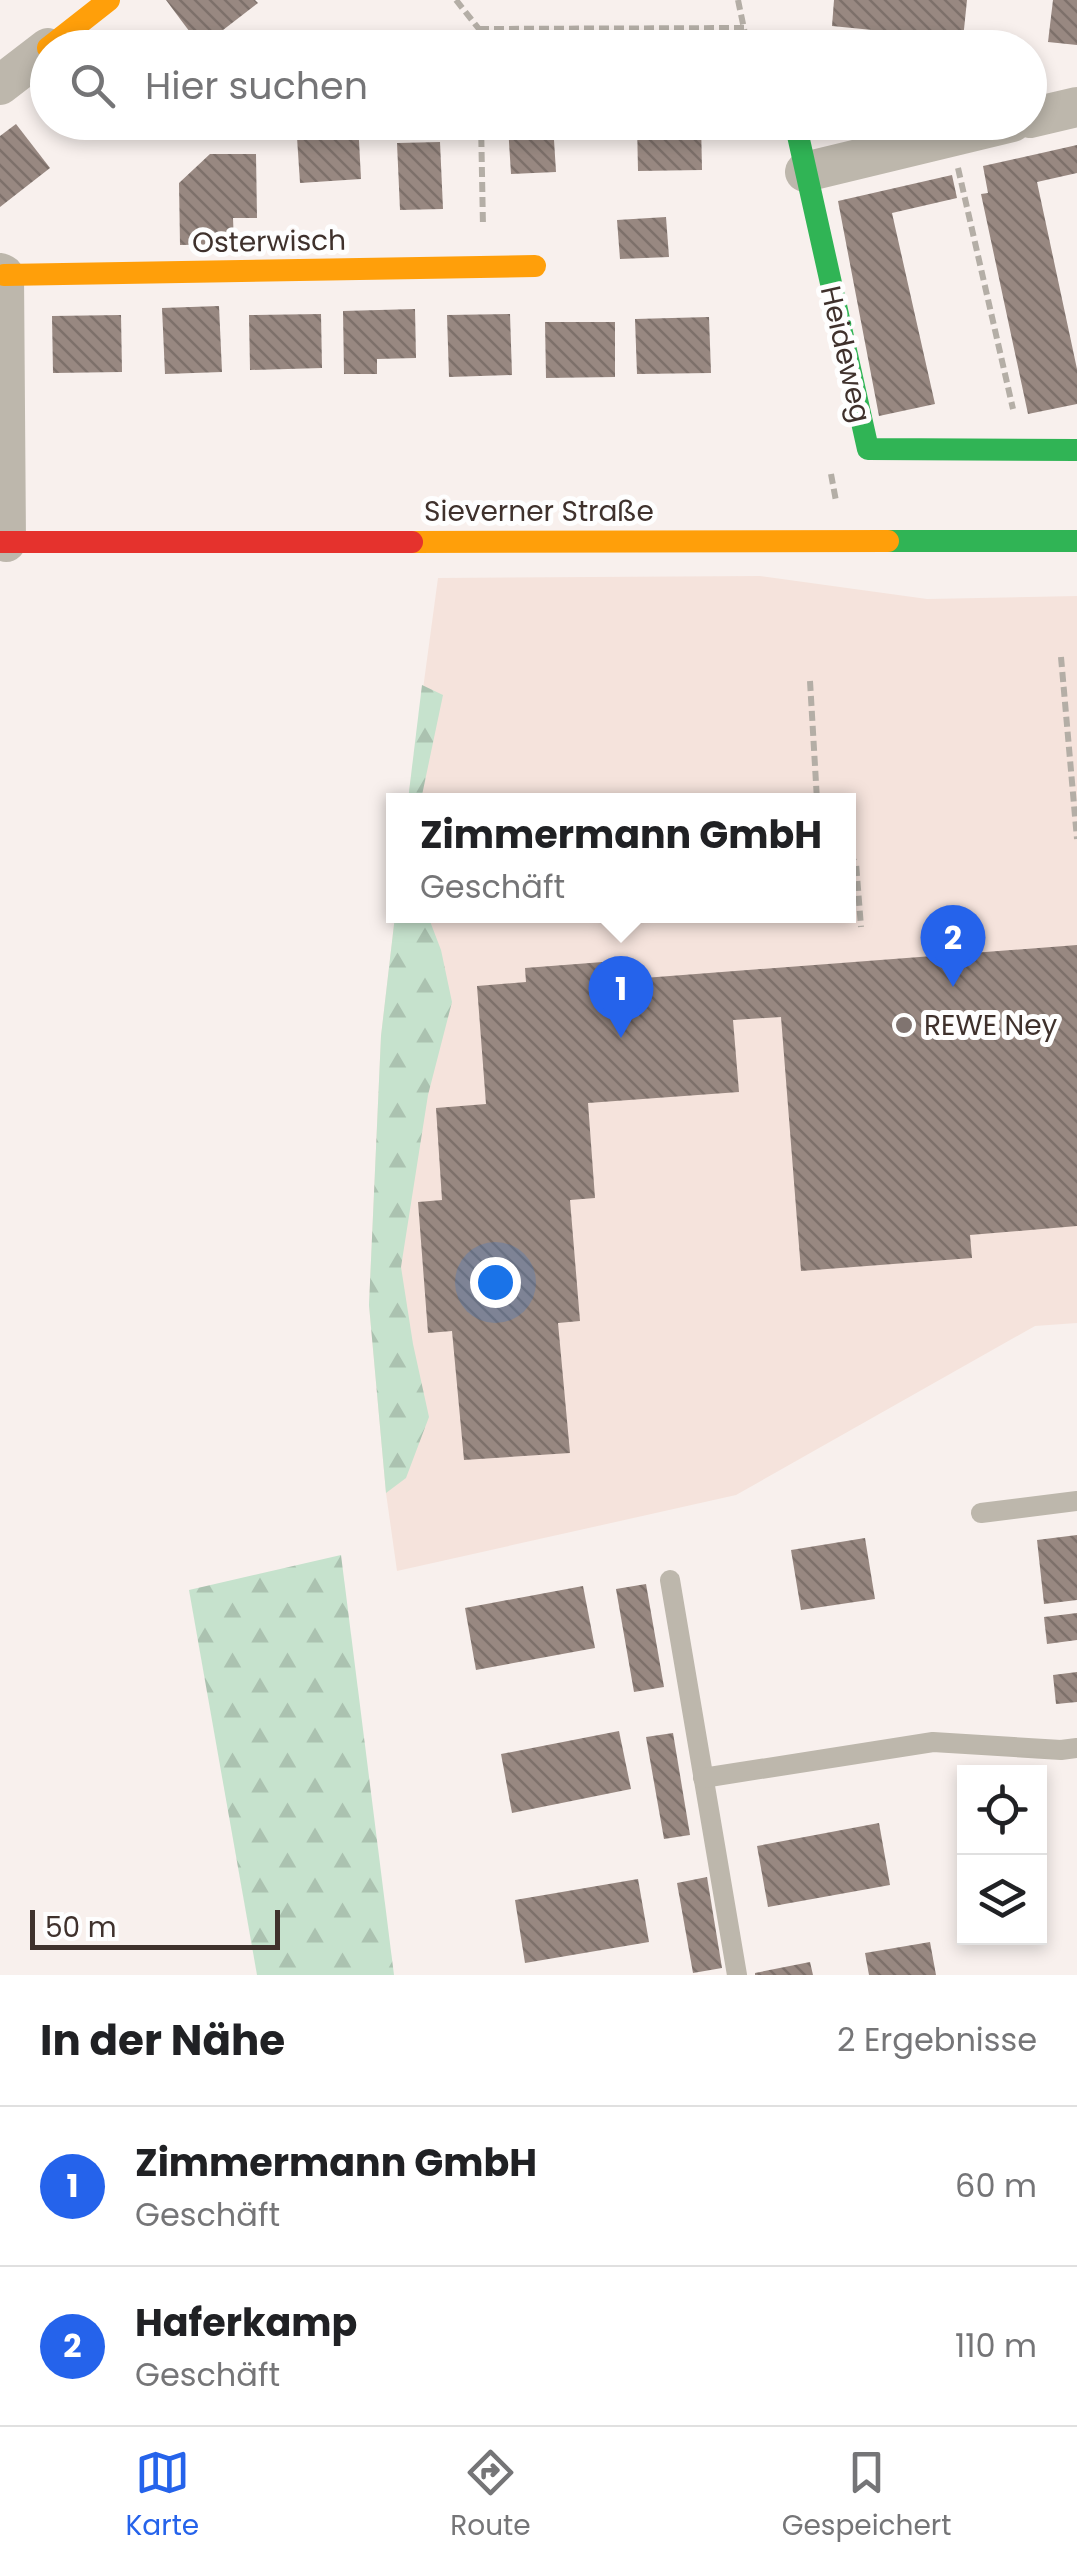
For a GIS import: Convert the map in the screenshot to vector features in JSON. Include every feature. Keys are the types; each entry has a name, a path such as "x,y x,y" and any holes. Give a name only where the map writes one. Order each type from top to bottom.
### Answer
{"street":[{"path":"71,30 109,0"},
{"path":"0,85 30,62"},
{"path":"1047,114 1077,107"},
{"name":"Heideweg","path":"799,140 868,449 1077,450"},
{"path":"805,172 914,140"},
{"name":"Osterwisch","path":"2,274 535,266"},
{"path":"2,274 3,542"},
{"name":"Sieverner Straße","path":"3,542 1077,541"}],"lane":[{"path":"981,1513 1077,1501"},
{"path":"670,1580 737,1975"},
{"path":"703,1778 933,1742 1077,1748"}],"path":[{"path":"456,0 479,30 744,28 738,0"},
{"path":"481,140 484,268"},
{"path":"936,140 1022,450"},
{"path":"1062,658 1077,839"},
{"path":"810,681 818,793"},
{"path":"856,863 861,927"}],"shaded area":[{"path":"760,576 927,599 1077,596 1077,1323 1035,1326 736,1495 397,1571 369,1305 381,1036 394,923 856,923 856,793 409,793 438,578"}],"green space":[{"path":"422,685 443,695 422,793 409,793"},
{"path":"394,923 431,923 452,1002 428,1095 401,1267 429,1417 406,1478 386,1493 369,1305 381,1036"},
{"path":"341,1555 394,1975 257,1975 189,1590"}],"building":[{"path":"166,0 258,3 223,30 188,30"},
{"path":"834,0 967,0 964,30 832,26"},
{"path":"1053,0 1077,0 1077,45 1048,42"},
{"path":"16,124 50,168 0,207 0,136"},
{"path":"297,140 359,140 361,179 300,183"},
{"path":"509,140 554,140 556,172 511,174"},
{"path":"637,140 701,140 702,170 638,171"},
{"path":"440,142 443,209 400,210 397,143"},
{"path":"1077,145 1077,173 1037,182 1077,369 1077,404 1028,414 981,194 988,193 983,166"},
{"path":"210,154 256,154 257,218 233,218 234,244 180,245 179,183"},
{"path":"952,175 957,198 892,213 935,404 879,416 838,201"},
{"path":"666,217 669,257 620,259 617,220"},
{"path":"219,306 222,372 165,374 162,308"},
{"path":"415,309 416,358 377,359 377,374 344,374 343,311"},
{"path":"321,314 322,368 250,370 249,315"},
{"path":"510,314 512,375 449,377 447,315"},
{"path":"121,315 122,372 53,373 52,316"},
{"path":"709,317 711,373 637,374 635,319"},
{"path":"545,322 615,322 615,377 546,378"},
{"path":"1077,945 1077,1226 970,1235 972,1258 801,1271 781,1017 733,1020 739,1092 588,1103 595,1198 570,1200 580,1321 558,1323 570,1453 464,1460 452,1331 428,1333 418,1202 442,1200 436,1108 486,1104 477,986 526,982 525,968 603,962 605,981"},
{"path":"1077,1535 1077,1600 1044,1604 1037,1540"},
{"path":"865,1538 875,1599 801,1610 791,1550"},
{"path":"646,1584 664,1687 634,1692 616,1589"},
{"path":"583,1586 595,1648 476,1670 465,1608"},
{"path":"1077,1613 1077,1640 1047,1644 1044,1617"},
{"path":"1077,1672 1077,1702 1056,1704 1053,1675"},
{"path":"619,1731 631,1789 512,1813 501,1754"},
{"path":"673,1733 690,1835 664,1839 646,1737"},
{"path":"879,1823 890,1885 768,1907 757,1846"},
{"path":"707,1877 722,1968 693,1973 677,1883"},
{"path":"638,1879 649,1942 525,1963 515,1900"},
{"path":"930,1942 936,1975 869,1975 865,1953"},
{"path":"810,1962 813,1975 755,1975 755,1973"}],"traffic: fast":[{"path":"799,140 868,449 1077,450"},
{"path":"888,541 1077,541"}],"traffic: slow":[{"path":"71,30 109,0"},
{"path":"4,275 535,266"},
{"path":"412,542 888,541"}],"traffic: jam":[{"path":"0,542 412,542"}],"place":[{"name":"Haferkamp","path":"953,987"},
{"name":"REWE Ney","path":"904,1025"},
{"name":"Zimmermann GmbH","path":"621,1038"}]}
